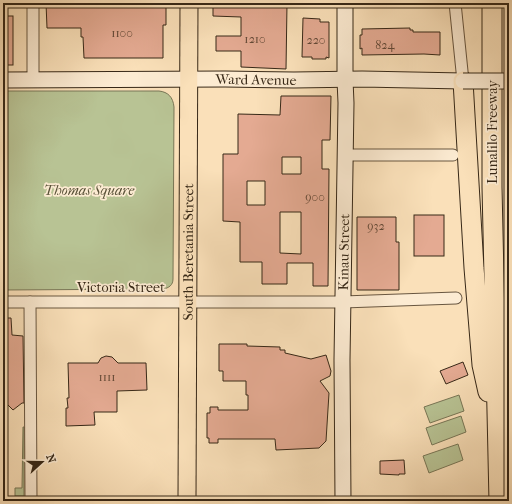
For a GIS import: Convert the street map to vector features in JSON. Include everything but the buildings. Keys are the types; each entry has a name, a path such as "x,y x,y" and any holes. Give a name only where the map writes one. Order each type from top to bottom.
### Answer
{"highway":[{"path":"480,3 478,57 492,187"},
{"name":"Lunalilo Freeway","path":"492,3 492,187 499,501"},
{"path":"463,81 474,268 482,365 497,436"}],"main road":[{"name":"South Beretania Street","path":"187,501 189,3"},
{"name":"Kinau Street","path":"343,501 342,360 346,103 345,3"},
{"name":"Ward Avenue","path":"3,80 188,79 509,81"}],"street":[{"path":"33,80 34,3"},
{"path":"455,3 463,81"},
{"path":"345,155 453,155"},
{"name":"Victoria Street","path":"3,302 343,302 456,298"},
{"path":"30,302 31,501"}],"green space":[{"name":"Thomas Square","path":"3,91 159,91 170,96 174,107 173,279 170,286 163,289 3,290"},
{"path":"459,395 464,411 430,423 424,407"},
{"path":"461,416 466,432 432,445 426,428"},
{"path":"23,427 24,496 15,496 15,488 22,488"},
{"path":"458,444 463,460 429,473 423,456"}]}
